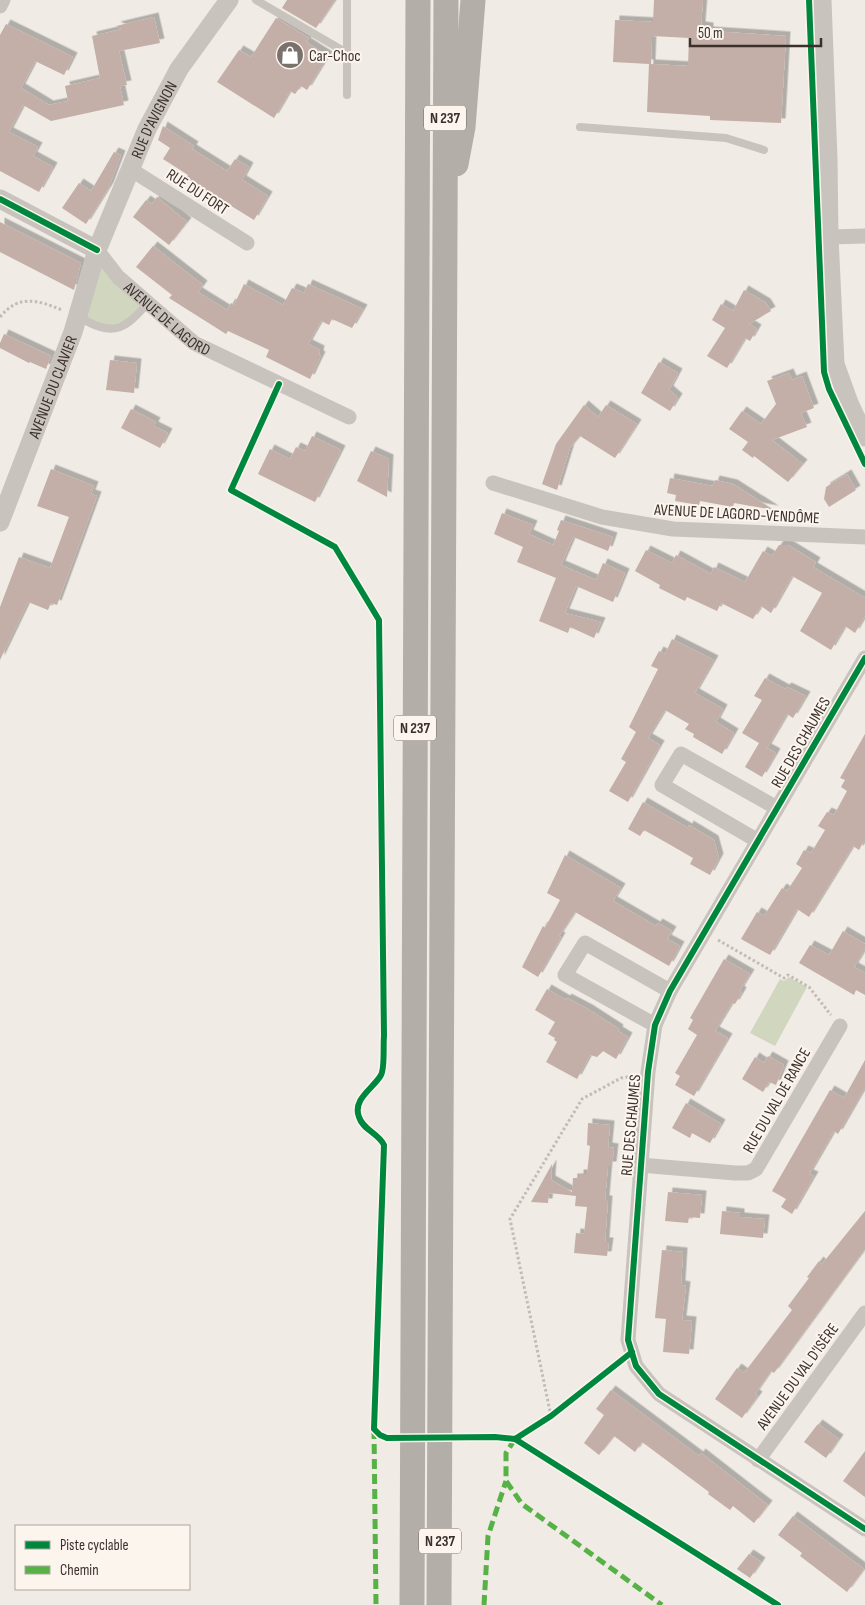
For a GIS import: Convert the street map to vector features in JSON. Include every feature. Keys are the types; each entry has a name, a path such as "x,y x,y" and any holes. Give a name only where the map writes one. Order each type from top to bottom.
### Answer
{"highway":[{"path":"406,0 417,44"},
{"name":"N 237","path":"412,1605 418,0"},
{"name":"N 237","path":"439,1605 446,0"},
{"path":"444,236 463,127 473,0"}],"street":[{"path":"0,6 3,0"},
{"name":"RUE D'AVIGNON","path":"97,250 147,129 179,70 229,0"},
{"path":"822,0 829,237 836,364 849,403 865,436"},
{"name":"RUE DU FORT","path":"130,169 247,243"},
{"name":"AVENUE DE LAGORD","path":"0,199 97,250 118,277 194,343 349,417"},
{"path":"829,237 865,236"},
{"name":"AVENUE DU CLAVIER","path":"0,522 79,316 97,250"},
{"name":"AVENUE DE LAGORD-VENDÔME","path":"493,483 602,517 673,529 865,537"},
{"name":"RUE DES CHAUMES","path":"865,658 670,991 655,1025 648,1072 628,1324 628,1340 636,1366 659,1394 865,1529"},
{"path":"758,841 662,785 681,754 777,808"},
{"path":"655,1025 565,975 585,943 670,991"},
{"name":"RUE DU VAL DE RANCE","path":"640,1165 735,1173 748,1173 756,1169 840,1026"},
{"name":"AVENUE DU VAL D'ISÈRE","path":"758,1460 865,1313"}],"lane":[{"path":"256,0 347,53"},
{"path":"347,0 347,95"},
{"path":"580,127 726,138 764,150"},
{"path":"79,316 102,328 113,329 124,325 134,318 147,304"}],"path":[{"path":"0,317 8,308 28,299 45,303 79,316"},
{"path":"705,932 784,978 788,975 809,987 840,1026"},
{"path":"551,1416 510,1219 582,1099 621,1078 648,1072"},
{"path":"544,1421 558,1411"}],"green space":[{"path":"97,250 147,304 134,318 113,329 79,317"},
{"path":"789,977 807,987 775,1046 750,1033 780,979 784,981"}],"building":[{"path":"287,0 335,0 316,28 282,8"},
{"path":"654,0 703,0 701,26 709,27 709,31 786,36 781,123 710,120 710,116 647,112 649,64 613,62 615,20 653,22","holes":["652,36 689,38 688,66 651,64"]},
{"path":"154,17 160,43 119,51 127,85 120,86 124,105 51,121 23,105 9,132 38,147 33,156 53,167 39,192 0,171 0,35 6,24 73,57 64,75 35,61 21,88 49,105 68,101 65,86 100,78 92,36 122,29 116,26"},
{"path":"276,18 309,38 306,42 328,56 307,90 301,86 295,94 290,91 274,118 217,82 239,50 251,57"},
{"path":"163,126 194,146 192,149 227,171 235,159 249,167 242,180 268,196 254,220 186,178 188,175 163,159 170,148 158,140"},
{"path":"114,152 121,155 109,187 86,224 62,208 79,183 91,191"},
{"path":"157,197 187,222 169,245 133,217 146,200 152,204"},
{"path":"0,222 81,263 74,290 0,252"},
{"path":"153,246 203,285 198,292 227,310 231,303 234,305 244,284 283,305 292,288 304,293 308,284 363,309 352,328 332,319 329,325 321,321 308,344 320,350 319,355 321,356 310,379 266,357 269,350 228,331 226,334 169,298 172,295 136,267"},
{"path":"744,290 766,303 771,311 749,324 757,329 750,341 745,338 727,368 707,356 725,328 712,320 721,304 733,311"},
{"path":"4,334 51,356 46,369 29,363 0,348"},
{"path":"110,360 137,363 134,393 106,390"},
{"path":"659,362 678,373 669,390 678,398 670,411 641,393"},
{"path":"789,373 792,380 802,376 814,408 801,413 807,427 772,440 803,464 788,482 754,456 753,458 742,450 748,442 729,429 742,411 761,424 776,404 767,381"},
{"path":"584,405 598,417 606,405 637,424 615,458 580,436 570,448 557,490 542,484 556,444"},
{"path":"131,409 156,422 154,426 168,433 160,448 121,428"},
{"path":"312,436 341,450 315,502 258,474 270,449 290,459 296,447 305,451"},
{"path":"371,451 389,459 387,497 357,481"},
{"path":"51,469 94,486 91,494 97,496 57,605 51,603 48,610 28,602 0,660 0,607 19,557 50,568 69,517 37,506"},
{"path":"847,474 856,490 829,507 824,499 826,487"},
{"path":"670,478 713,486 715,480 733,484 774,510 734,503 733,507 700,501 699,505 675,501 676,495 667,493"},
{"path":"502,513 533,525 529,534 553,545 561,520 613,537 608,551 573,537 561,565 596,580 603,563 625,573 613,602 576,586 565,613 601,622 594,638 570,627 568,633 539,621 556,578 517,562 523,547 494,534"},
{"path":"779,545 788,545 816,562 813,567 865,598 865,616 855,633 845,626 831,650 800,631 822,593 792,576 771,613 761,606 753,619 721,603 717,611 687,597 685,601 659,588 660,585 635,571 646,550 672,563 676,555 711,574 714,567 745,582 763,551 772,556"},
{"path":"672,639 714,660 695,693 723,709 716,722 734,733 722,754 693,737 694,734 685,729 689,724 665,710 648,738 660,745 628,802 609,791 626,762 621,759 636,732 629,727 658,669 651,666 659,651 665,654"},
{"path":"765,678 785,689 787,687 806,696 793,718 787,714 767,748 776,753 762,777 745,767 759,743 742,733 762,700 754,696"},
{"path":"865,734 865,839 859,850 853,846 809,917 797,909 770,955 741,939 757,912 764,916 782,888 787,891 802,868 796,864 804,850 811,853 825,830 818,826 827,812 834,815 847,791 841,787 845,780 840,778"},
{"path":"643,802 688,828 689,825 714,840 719,858 710,875 690,864 693,858 644,830 640,836 628,829"},
{"path":"565,855 621,888 613,901 656,926 658,923 672,931 667,939 680,946 669,966 575,912 559,936 561,937 538,977 522,967 543,926 545,928 560,900 547,893"},
{"path":"843,931 865,944 865,949 854,967 865,973 865,995 856,990 854,995 799,963 810,945 829,955"},
{"path":"724,959 750,974 740,990 742,992 735,1004 732,1003 715,1031 728,1038 694,1096 675,1085 680,1076 675,1073 697,1035 688,1029 693,1020 690,1018"},
{"path":"547,989 566,1000 567,998 588,1009 628,1037 616,1059 603,1051 597,1057 590,1055 577,1079 546,1062 557,1042 554,1040 555,1038 548,1034 555,1022 535,1010"},
{"path":"768,1056 784,1065 776,1085 769,1082 763,1092 742,1079 755,1057 764,1063"},
{"path":"865,1060 865,1087 838,1134 834,1131 809,1174 814,1176 792,1214 781,1207 786,1199 772,1191 830,1090 844,1098"},
{"path":"686,1103 721,1124 710,1143 692,1133 690,1138 672,1128"},
{"path":"588,1123 610,1125 608,1147 614,1148 612,1166 608,1166 605,1200 608,1200 605,1242 609,1242 607,1256 574,1253 576,1233 584,1234 587,1207 575,1206 576,1196 549,1193 548,1203 531,1202 552,1164 551,1180 572,1192 573,1178 579,1178 579,1174 587,1174 590,1146 587,1145"},
{"path":"668,1192 702,1195 700,1218 689,1217 688,1223 665,1221"},
{"path":"722,1211 740,1213 740,1217 765,1219 763,1238 720,1234"},
{"path":"865,1211 865,1249 774,1373 771,1371 755,1394 758,1396 742,1418 715,1399 737,1368 744,1373 792,1310 788,1306 809,1278 807,1277 819,1261 822,1264"},
{"path":"662,1250 683,1252 681,1285 686,1286 682,1320 692,1321 689,1354 663,1352 666,1319 655,1318"},
{"path":"611,1390 699,1456 701,1453 768,1505 754,1523 733,1506 730,1510 642,1442 635,1452 614,1436 599,1455 584,1443 604,1415 596,1409"},
{"path":"818,1424 839,1439 826,1458 804,1442"},
{"path":"865,1451 865,1497 843,1481"},
{"path":"793,1516 864,1569 847,1592 800,1556 802,1553 778,1535"},
{"path":"749,1554 761,1562 750,1578 737,1569"}],"marked path":[{"path":"374,1429 376,1605"},
{"path":"515,1439 506,1453 506,1481 522,1504 662,1605"},
{"path":"484,1605 488,1536 506,1481"}],"cycle path":[{"path":"809,0 824,372 829,389 865,464"},
{"path":"0,199 97,250"},
{"path":"279,384 231,490 335,547 379,620 383,1062 381,1075 358,1105 361,1121 384,1145 374,1429 380,1435 387,1438 495,1437 515,1439 551,1416 632,1352"},
{"path":"865,658 670,991 655,1025 648,1072 628,1340 636,1366 659,1394 865,1529"},
{"path":"515,1439 778,1605"}],"place":[{"name":"Car-Choc","path":"290,55"}]}
